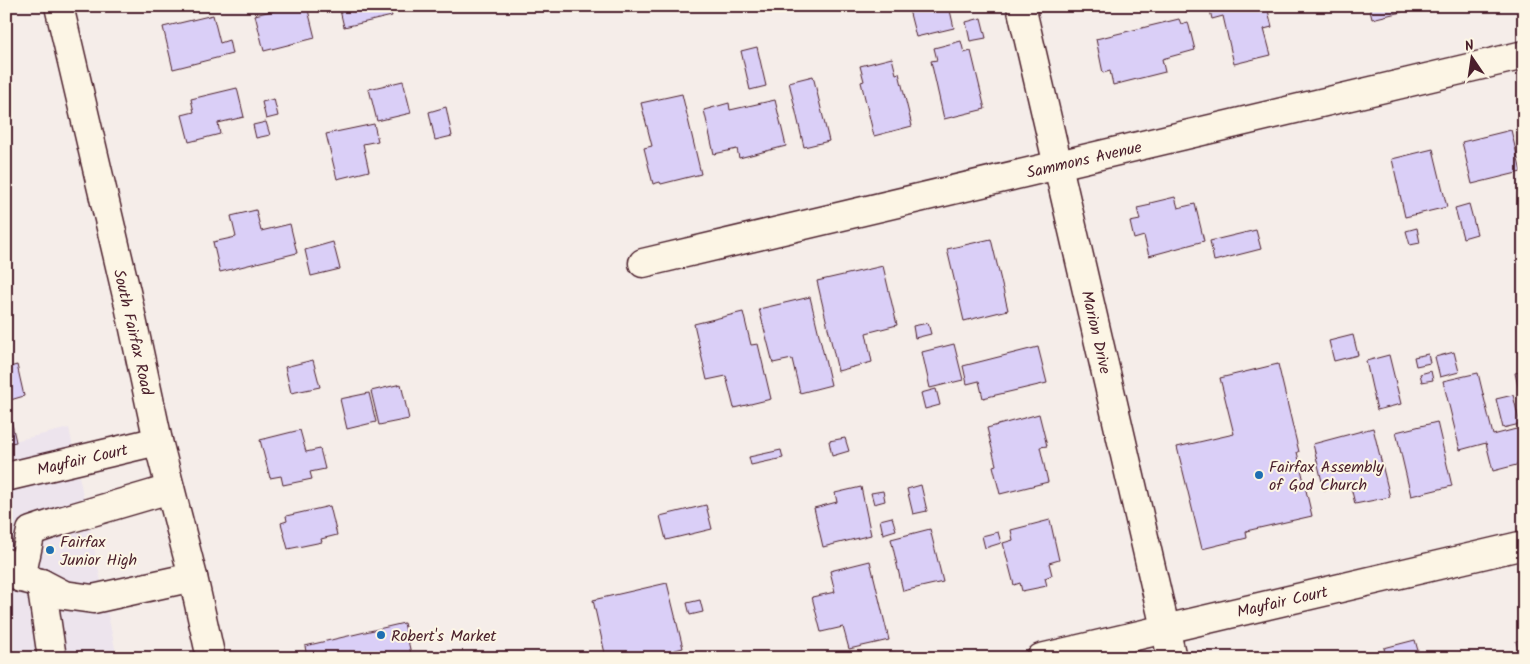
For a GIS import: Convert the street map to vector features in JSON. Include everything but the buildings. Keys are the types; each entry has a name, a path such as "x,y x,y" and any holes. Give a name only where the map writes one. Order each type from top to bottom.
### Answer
{"street":[{"name":"South Fairfax Road","path":"59,6 158,441 193,577 211,658"},
{"name":"Marion Drive","path":"1021,6 1172,658"},
{"name":"Sammons Avenue","path":"643,263 1524,55"},
{"name":"Mayfair Court","path":"6,477 158,441"},
{"path":"52,658 23,575 31,531 170,488"},
{"name":"Mayfair Court","path":"1041,658 1524,545"},
{"path":"23,575 64,595 92,599 193,577"}],"shaded area":[{"name":"Fairfax Junior High","path":"69,428 117,658 6,658 6,443"}],"place":[{"name":"Fairfax Assembly of God Church","path":"1259,475"},
{"name":"Fairfax Junior High","path":"50,550"},
{"name":"Robert's Market","path":"381,635"}]}
